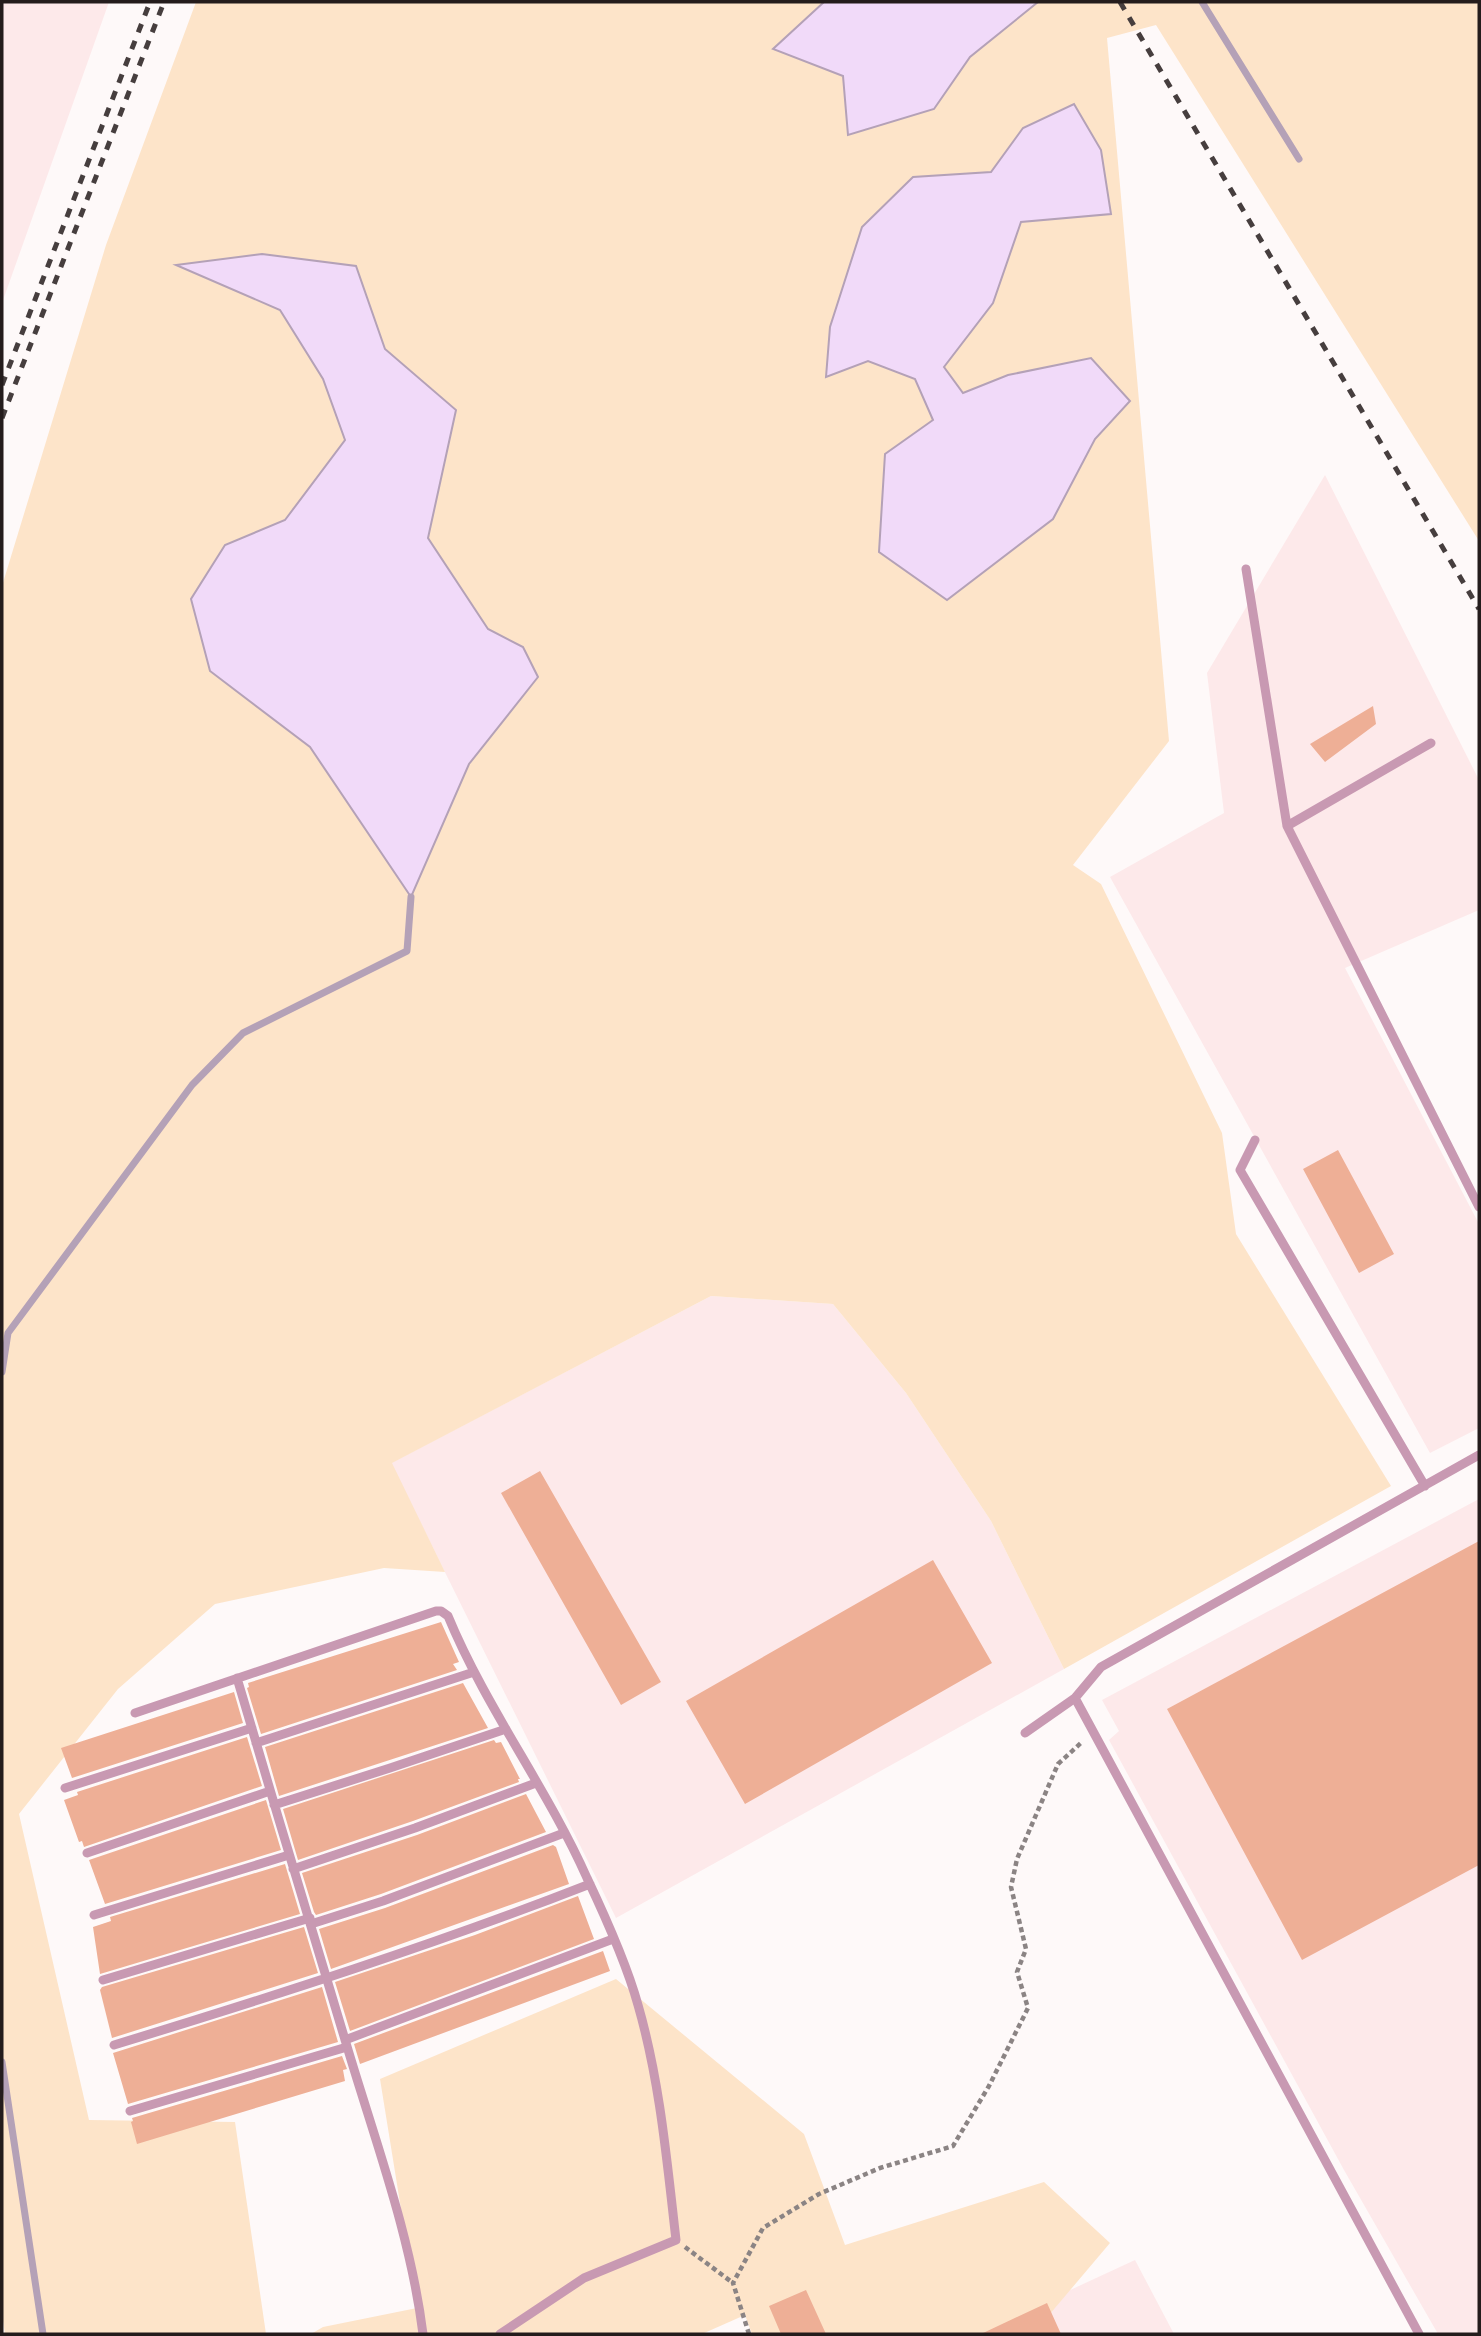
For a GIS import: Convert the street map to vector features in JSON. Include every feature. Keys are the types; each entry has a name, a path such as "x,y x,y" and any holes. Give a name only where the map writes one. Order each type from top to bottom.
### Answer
{"lane":[{"path":"1246,569 1287,827 1479,1207"},
{"path":"1287,827 1431,743"},
{"path":"1255,1140 1240,1170 1425,1486"},
{"path":"1025,1733 1075,1698 1101,1667 1479,1455"},
{"path":"135,1713 436,1611 448,1616 474,1672 590,1884 638,2003 667,2159 676,2240 584,2278 500,2334"},
{"path":"256,1743 474,1672"},
{"path":"237,1678 405,2233 423,2334"},
{"path":"1075,1698 1419,2334"},
{"path":"65,1788 252,1728"},
{"path":"274,1805 506,1729"},
{"path":"293,1869 536,1783"},
{"path":"88,1853 270,1791"},
{"path":"103,1980 383,1902 564,1833"},
{"path":"94,1915 289,1854"},
{"path":"114,2045 327,1979 516,1913 590,1884"},
{"path":"130,2111 346,2043 613,1938"}],"path":[{"path":"733,2283 763,2228 819,2194 880,2168 953,2146 989,2086 1028,2008 1017,1972 1026,1949 1011,1887 1017,1859 1058,1764 1093,1732"},
{"path":"676,2240 733,2283 749,2334"}],"shaded area":[{"path":"2,2 109,2 2,303"},
{"path":"196,2 824,2 821,3 844,76 848,135 934,109 970,57 1038,2 1479,2 1479,541 1156,25 1107,38 1169,741 1073,865 1101,884 1222,1133 1236,1234 1391,1486 1064,1669 991,1521 906,1393 833,1304 711,1296 392,1463 445,1572 384,1568 215,1604 118,1689 19,1814 89,2120 235,2122 266,2334 5,2334 2,2314 2,586 106,245","holes":["1023,128 1021,222 993,303 943,367 962,393 1008,375 1130,401 1095,439 1053,519 879,552 885,454 933,420 915,379 868,361 913,177 991,172","356,267 385,349 456,410 428,538 488,629 523,647 538,677 469,764 411,897 310,747 210,671 191,600 225,545 285,520 345,440 323,379 280,310"]},
{"path":"824,2 1038,2 970,57 934,109 848,135 843,76 773,49"},
{"path":"1074,104 1101,150 1111,214 1021,222 993,303 944,367 963,393 1008,375 1091,358 1130,401 1095,439 1053,519 947,600 879,552 885,454 933,420 915,379 868,361 826,377 830,327 862,227 913,177 991,172 1023,128"},
{"path":"262,254 356,266 385,349 456,410 428,538 488,629 523,647 538,677 469,764 411,897 310,747 210,671 191,599 225,545 285,520 345,440 323,379 280,310 176,265"},
{"path":"1325,475 1479,780 1479,910 1345,968 1479,1224 1479,1428 1430,1453 1110,877 1224,813 1207,673"},
{"path":"711,1296 833,1304 906,1393 991,1521 1064,1669 616,1918 391,1463"},
{"path":"1479,1499 1479,2334 1438,2334 1344,2170 1109,1740 1119,1731 1102,1700"},
{"path":"616,1979 804,2134 845,2245 1044,2182 1110,2243 1033,2334 752,2334 745,2315 702,2334 311,2334 323,2327 417,2308 380,2079"},
{"path":"1135,2260 1174,2334 1005,2334 999,2323"}],"building":[{"path":"1373,706 1376,724 1325,762 1310,744"},
{"path":"1338,1150 1394,1254 1359,1273 1303,1169"},
{"path":"540,1471 661,1682 621,1705 501,1493"},
{"path":"1479,1541 1479,1865 1302,1960 1167,1709"},
{"path":"933,1560 992,1663 745,1804 686,1701"},
{"path":"441,1622 459,1662 453,1664 457,1670 261,1734 247,1688 248,1683"},
{"path":"463,1683 488,1728 279,1796 265,1747"},
{"path":"234,1692 243,1723 72,1778 61,1748"},
{"path":"247,1737 262,1786 84,1847 82,1841 79,1842 64,1800 78,1795 77,1792"},
{"path":"494,1740 496,1743 501,1742 520,1779 519,1782 298,1860 283,1809"},
{"path":"526,1794 546,1832 381,1894 316,1915 314,1912 302,1873 417,1835"},
{"path":"266,1800 281,1850 105,1904 89,1860"},
{"path":"553,1845 569,1884 331,1969 319,1929 385,1908"},
{"path":"285,1864 300,1914 100,1974 93,1927 111,1921 110,1917"},
{"path":"578,1896 594,1939 350,2031 335,1982 475,1935"},
{"path":"304,1927 318,1973 112,2038 100,1990 102,1987"},
{"path":"603,1951 610,1971 360,2064 354,2044"},
{"path":"322,1987 338,2042 128,2104 113,2053"},
{"path":"342,2056 347,2069 343,2070 345,2081 137,2144 132,2118"},
{"path":"806,2290 826,2334 781,2334 769,2306"},
{"path":"1047,2303 1061,2334 981,2334"}],"waterway":[{"path":"1202,2 1299,159"},
{"path":"2,1372 8,1333 192,1085 243,1033 407,951 411,897"},
{"path":"2,2062 43,2334"}],"railway":[{"path":"2,385 150,2"},
{"path":"2,418 164,2"},
{"path":"1120,2 1479,609"}]}
